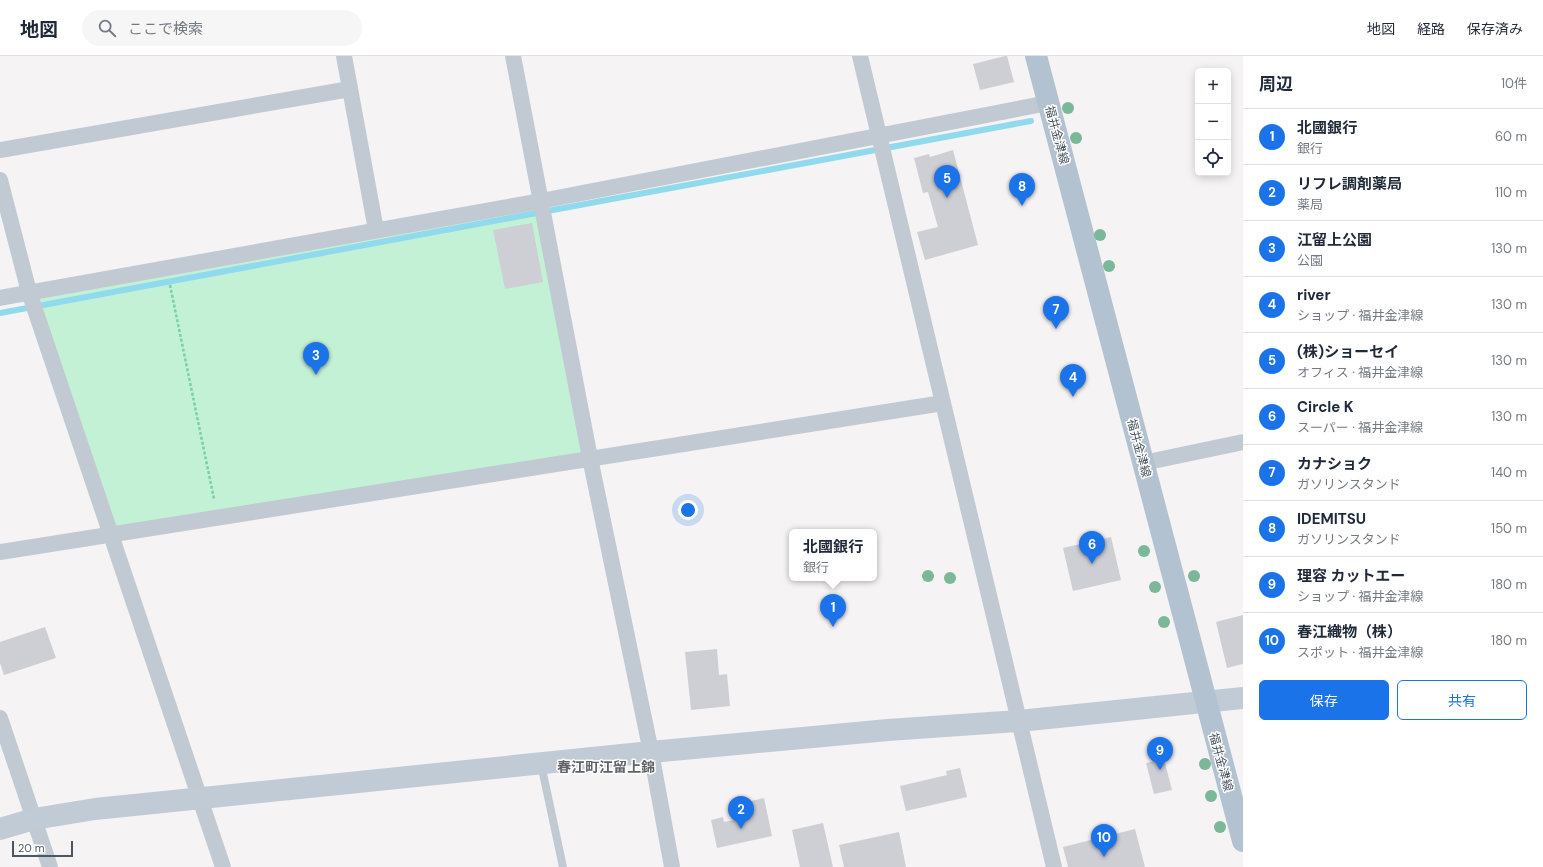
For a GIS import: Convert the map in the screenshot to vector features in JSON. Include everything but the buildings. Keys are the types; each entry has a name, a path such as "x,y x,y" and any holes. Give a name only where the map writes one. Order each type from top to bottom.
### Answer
{"main road":[{"name":"福井金津線","path":"1036,56 1205,702 1243,841"}],"street":[{"path":"344,56 376,230"},
{"path":"513,56 590,458 651,752 672,867"},
{"path":"860,56 1054,867"},
{"path":"0,150 350,89"},
{"path":"0,298 541,201 879,137 1048,103"},
{"path":"0,180 29,292 223,867"},
{"path":"0,552 943,403"},
{"path":"1143,463 1243,442"},
{"path":"0,829 34,819 95,809 651,752 888,730 1019,721 1243,698"},
{"path":"0,718 50,867"}],"lane":[{"path":"541,763 563,867"}],"path":[{"path":"166,268 218,517"}],"green space":[{"path":"541,201 590,458 110,535 29,292"}],"waterway":[{"path":"0,313 1031,121"}],"place":[{"name":"(株)ショーセイ","path":"947,198"},
{"name":"IDEMITSU","path":"1022,206"},
{"name":"カナショク","path":"1056,329"},
{"name":"江留上公園","path":"316,375"},
{"name":"river","path":"1073,397"},
{"name":"Circle K","path":"1092,564"},
{"name":"北國銀行","path":"833,627"},
{"name":"理容 カットエー","path":"1160,770"},
{"name":"リフレ調剤薬局","path":"741,829"},
{"name":"春江織物（株）","path":"1104,857"}],"district":[{"name":"春江町江留上錦","path":"606,767"}]}
